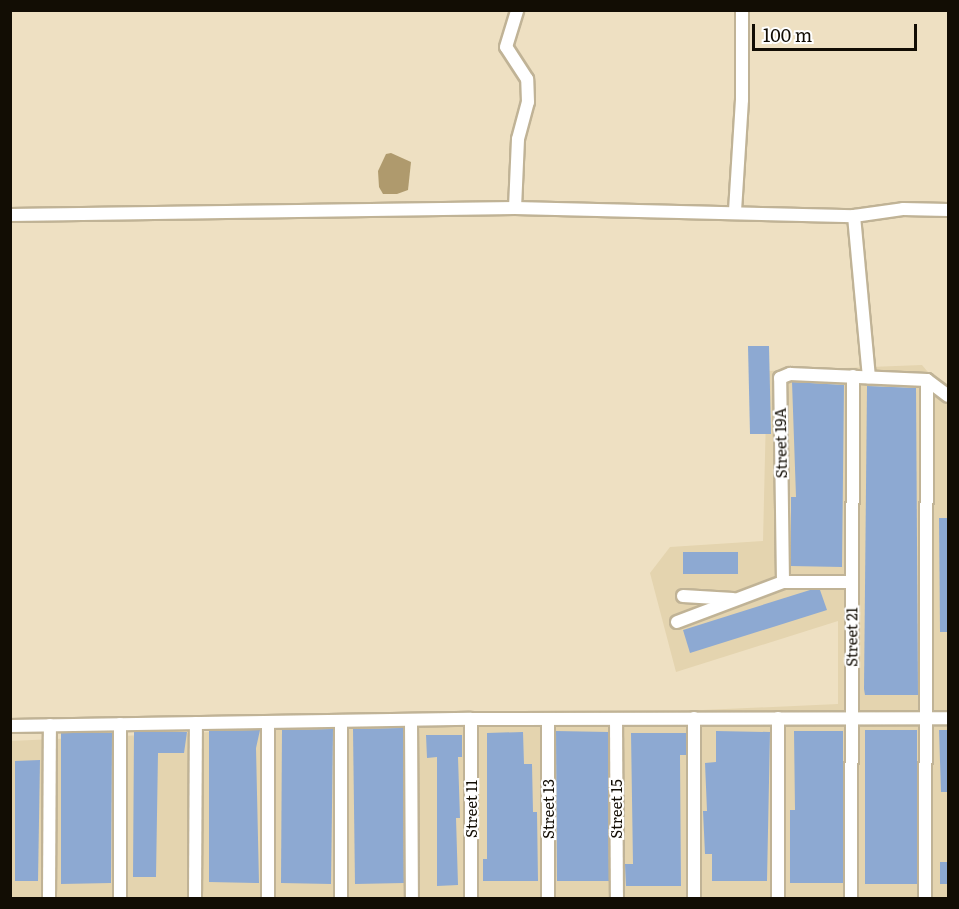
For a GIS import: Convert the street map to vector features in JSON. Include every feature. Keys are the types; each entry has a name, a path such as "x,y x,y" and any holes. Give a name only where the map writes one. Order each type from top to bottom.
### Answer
{"street":[{"path":"515,208 518,139 528,102 527,79 506,47 517,10"},
{"path":"735,211 742,100 741,10"},
{"path":"10,215 515,208 735,211 854,216 903,209 948,210"},
{"path":"854,216 869,377"},
{"name":"Street 19A","path":"783,582 780,378 790,374 853,376"},
{"path":"853,376 927,380 948,396"},
{"name":"Street 21","path":"851,898 853,376"},
{"path":"925,898 927,380"},
{"path":"677,622 783,582 852,582"},
{"path":"683,596 737,599"},
{"path":"10,726 548,718 948,718"},
{"name":"Street 13","path":"548,718 548,898"},
{"name":"Street 15","path":"616,718 617,898"},
{"path":"694,718 694,898"},
{"path":"778,718 778,898"},
{"name":"Street 11","path":"471,719 471,898"},
{"path":"411,720 412,898"},
{"path":"341,721 341,898"},
{"path":"268,722 268,898"},
{"path":"195,898 196,723"},
{"path":"120,724 120,898"},
{"path":"49,898 50,725"}],"shaded area":[{"path":"391,153 411,162 408,190 397,194 383,194 379,187 378,171 386,154"},
{"path":"922,365 948,396 948,898 11,898 10,741 838,704 838,621 676,672 650,573 670,547 763,541 767,371"}],"building":[{"path":"748,346 769,346 771,434 750,434"},
{"path":"792,382 844,385 842,567 791,566 791,497 796,497"},
{"path":"867,386 916,388 918,695 865,695 864,689"},
{"path":"939,518 948,518 948,632 940,632"},
{"path":"683,552 738,552 738,574 683,574"},
{"path":"810,590 820,590 827,610 690,653 683,630"},
{"path":"403,728 404,883 355,884 353,729"},
{"path":"333,729 331,884 281,883 282,730"},
{"path":"260,730 256,748 259,883 209,882 209,731"},
{"path":"865,730 917,730 917,884 865,884"},
{"path":"939,730 948,730 948,792 941,792"},
{"path":"556,731 608,732 609,881 557,881"},
{"path":"716,731 770,732 767,881 712,881 712,854 705,854 703,811 707,811 705,763 716,762"},
{"path":"794,731 843,731 843,883 790,883 790,810 795,810"},
{"path":"134,732 187,732 184,753 158,753 156,877 133,877"},
{"path":"523,732 524,764 532,764 533,812 537,812 538,881 483,881 483,859 487,859 487,733"},
{"path":"61,733 112,733 111,883 61,884"},
{"path":"631,733 686,733 686,755 680,755 681,886 626,886 625,864 633,864"},
{"path":"426,735 462,735 462,757 458,757 460,818 456,818 458,885 437,886 437,757 427,758"},
{"path":"40,760 38,881 15,881 15,761"},
{"path":"940,862 948,862 948,884 940,884"}]}
